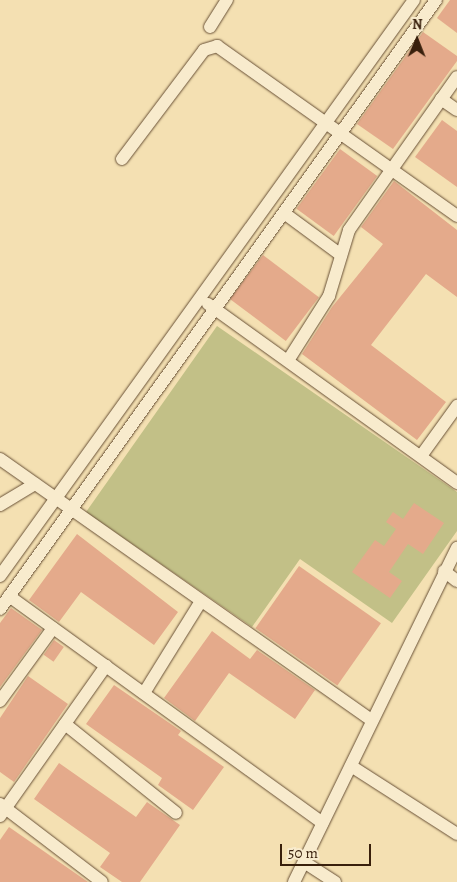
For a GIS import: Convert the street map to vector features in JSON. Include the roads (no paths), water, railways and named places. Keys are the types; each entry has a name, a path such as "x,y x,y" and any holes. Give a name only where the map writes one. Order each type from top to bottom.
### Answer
{"street":[{"path":"0,576 58,499 414,0"},
{"path":"0,609 74,509 214,308 436,0"},
{"path":"210,27 222,2"},
{"path":"122,159 204,50 213,46 224,48 325,123 457,216"},
{"path":"289,359 329,296 349,230 389,168 457,77"},
{"path":"441,99 457,110"},
{"path":"284,213 341,256"},
{"path":"200,298 289,359 457,482"},
{"path":"421,456 457,406"},
{"path":"0,458 371,720"},
{"path":"0,505 35,484"},
{"path":"294,882 351,766 371,720 457,548"},
{"path":"444,571 457,581"},
{"path":"10,596 323,823"},
{"path":"144,693 201,601"},
{"path":"0,701 53,628"},
{"path":"102,882 2,809 106,666"},
{"path":"65,724 176,813"},
{"path":"351,766 457,834"},
{"path":"304,862 335,882"}]}
